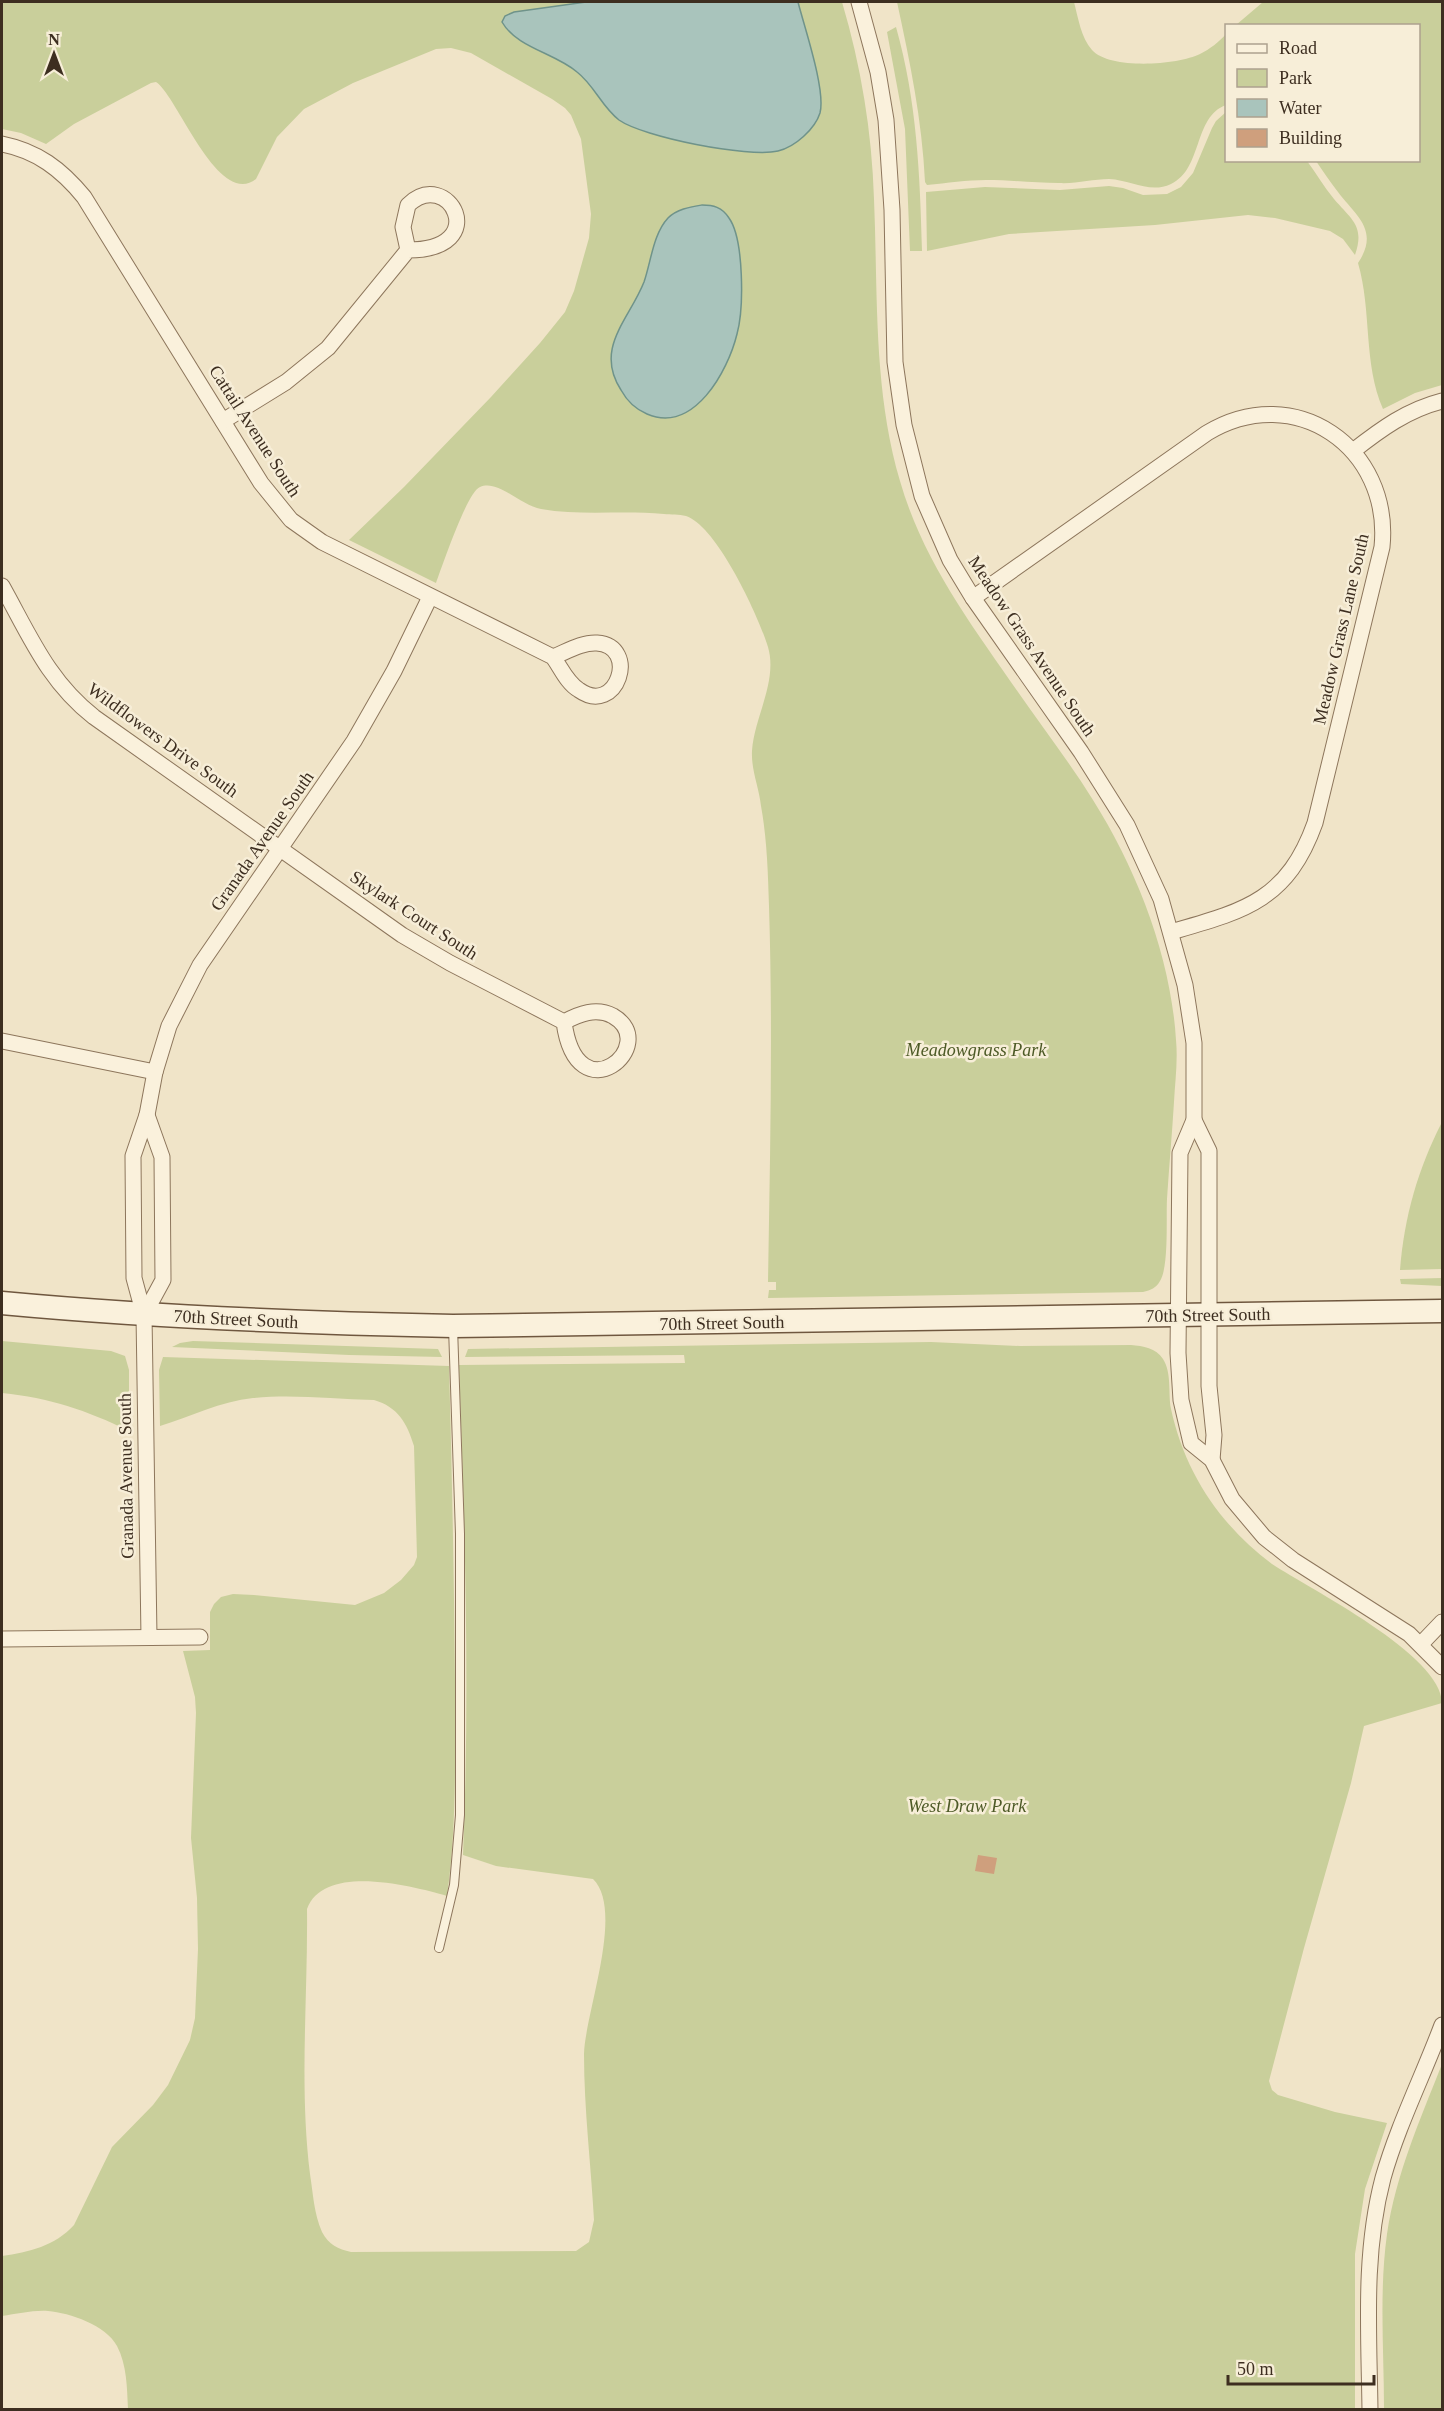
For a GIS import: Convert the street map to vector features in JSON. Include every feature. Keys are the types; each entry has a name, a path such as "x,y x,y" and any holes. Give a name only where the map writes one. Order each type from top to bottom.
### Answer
{"main road":[{"name":"70th Street South","path":"2,1303 144,1315 317,1323 453,1326 1443,1311"}],"street":[{"name":"Meadow Grass Avenue South","path":"859,2 880,85 890,153 894,337 904,425 914,468 929,513 950,560 973,598 1081,752 1127,825 1161,899 1185,985 1192,1026 1194,1120 1180,1153 1178,1376 1184,1417 1191,1443 1212,1460 1232,1499 1264,1537 1293,1560 1387,1617 1421,1644 1443,1667"},
{"name":"Cattail Avenue South","path":"2,144 22,148 46,160 62,172 84,197 261,483 281,510 297,526 328,546 553,657"},
{"path":"223,421 286,382 328,348 408,250"},
{"path":"1353,451 1398,418 1422,407 1443,401"},
{"name":"Meadow Grass Lane South","path":"973,598 1207,433 1230,421 1269,415 1299,419 1326,429 1353,451 1369,473 1380,499 1384,524 1382,547 1323,791 1308,843 1288,874 1271,892 1257,902 1234,914 1171,932"},
{"name":"Wildflowers Drive South","path":"2,586 42,659 70,698 280,849"},
{"name":"Granada Avenue South","path":"149,1638 144,1315 134,1278 134,1156 147,1115 155,1072 169,1026 192,977 364,725 394,671 430,597"},
{"name":"Skylark Court South","path":"280,849 426,950 564,1022"},
{"path":"593,1012 603,1012 614,1017 623,1024 626,1033 627,1046 623,1055 614,1065 605,1070 587,1068 570,1048 564,1022 581,1014 593,1012"},
{"path":"2,1041 155,1072"},
{"name":"Granada Avenue South","path":"144,1315 163,1280 162,1157 147,1115"},
{"name":"Meadow Grass Avenue South","path":"1194,1120 1209,1151 1209,1386 1214,1435 1212,1460"},
{"path":"1421,1644 1443,1623"},
{"path":"2,1640 200,1637"},
{"path":"1370,2409 1369,2271 1376,2211 1394,2145 1443,2025"}],"lane":[{"path":"439,1948 454,1884 460,1815 460,1534 453,1326"}],"green space":[{"name":"Meadowgrass Park","path":"2,2 842,2 855,50 868,124 874,199 881,376 891,446 900,481 922,538 950,591 1075,773 1109,827 1124,855 1149,915 1167,977 1173,1009 1177,1064 1167,1199 1165,1265 1160,1281 1155,1287 1143,1292 768,1298 769,1290 776,1290 776,1282 768,1282 771,1047 768,869 765,831 752,751 768,686 770,660 768,647 756,615 735,574 711,536 698,523 686,516 541,509 502,490 487,486 480,487 468,502 436,583 349,540 491,397 565,312 574,291 589,238 591,214 581,139 571,115 565,108 471,53 451,48 436,49 353,83 304,109 277,137 256,179 242,184 227,178 213,165 165,91 156,82 74,124 46,144 21,133 2,129"},
{"path":"897,2 1074,2 1088,45 1101,56 1113,61 1144,64 1190,58 1207,50 1225,35 1225,106 1215,111 1208,120 1194,156 1181,177 1163,187 1148,187 1109,179 1065,183 979,180 927,185 915,91"},
{"path":"1263,2 1442,2 1442,385 1415,393 1383,409 1373,374 1365,300 1358,263 1367,241 1366,232 1358,216 1317,162 1420,162 1420,24 1237,24"},
{"path":"896,27 913,110 922,251 910,251 905,129 887,32"},
{"path":"1225,113 1225,162 1308,162 1355,224 1358,245 1355,255 1343,239 1330,231 1275,218 1248,215 1155,225 1009,234 927,251 926,192 985,187 1060,190 1109,186 1143,195 1167,194 1181,187 1193,173 1216,121"},
{"path":"1442,1122 1442,1269 1400,1270 1405,1231 1419,1176"},
{"path":"1442,1278 1442,1286 1401,1284 1400,1279"},
{"path":"2,1341 111,1351 125,1356 129,1370 129,1431 67,1406 2,1393"},
{"path":"193,1341 438,1349 442,1357 172,1347"},
{"name":"West Draw Park","path":"931,1342 1020,1346 1131,1345 1157,1352 1168,1371 1171,1409 1185,1455 1207,1496 1221,1515 1253,1549 1272,1564 1342,1606 1398,1645 1421,1665 1436,1684 1442,1703 1364,1726 1351,1783 1269,2081 1272,2090 1278,2095 1335,2112 1387,2123 1365,2189 1355,2254 1355,2409 128,2409 123,2361 117,2346 105,2332 87,2321 57,2312 37,2311 2,2316 2,2256 41,2247 59,2238 74,2225 112,2147 153,2105 168,2085 190,2040 195,2018 198,1949 197,1898 191,1838 196,1713 195,1697 183,1651 210,1650 210,1612 221,1597 233,1594 254,1595 355,1605 384,1593 401,1580 414,1565 417,1557 414,1446 405,1423 389,1407 374,1400 253,1398 229,1402 160,1426 159,1370 163,1357 449,1366 455,1762 454,1816 447,1896 413,1887 350,1882 331,1886 316,1895 307,1909 305,2108 313,2196 322,2232 334,2246 351,2252 576,2251 589,2242 594,2220 584,2054 601,1963 605,1914 602,1894 593,1879 496,1866 463,1855 466,1671 459,1365 685,1363 684,1355 465,1357 468,1349"},
{"path":"1442,2064 1442,2409 1384,2409 1383,2300 1387,2234 1396,2190 1417,2127"}],"water":[{"path":"586,2 798,2 820,89 820,113 814,125 791,146 784,149 744,152 672,139 619,120 577,72 517,38 502,22 505,16 514,12"},
{"path":"702,205 714,206 726,214 738,241 742,291 737,334 726,365 706,395 694,407 680,415 664,418 643,412 626,398 614,375 611,361 612,347 644,282 656,240 663,225 675,212"}],"building":[{"path":"978,1855 997,1858 994,1874 975,1871"}]}
